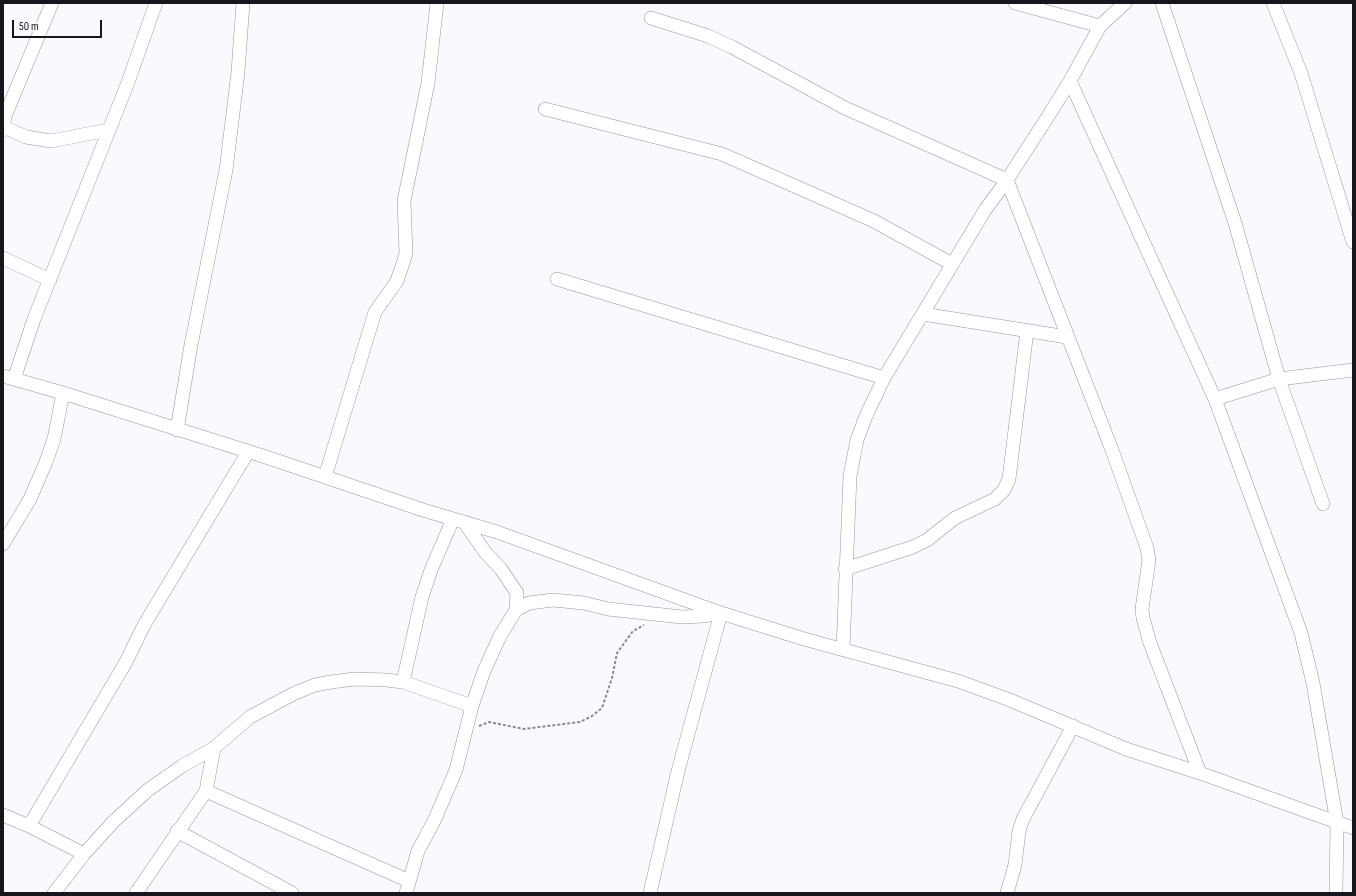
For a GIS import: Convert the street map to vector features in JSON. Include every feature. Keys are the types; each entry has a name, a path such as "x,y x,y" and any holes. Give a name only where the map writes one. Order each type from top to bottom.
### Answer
{"street":[{"path":"52,3 4,122 26,137 52,141 108,130"},
{"path":"156,3 127,85 34,320 8,378 63,393 459,520 721,613 958,681 1010,700 1133,751 1200,773 1353,828"},
{"path":"177,430 191,345 226,170 238,72 243,3"},
{"path":"325,477 375,312 397,281 406,254 404,201 428,83 437,3"},
{"path":"1015,3 1100,26"},
{"path":"843,649 845,569 850,476 857,440 884,378 985,210 1007,180 1070,81 1100,26 1125,3"},
{"path":"1162,3 1235,223 1279,379 1323,504"},
{"path":"1273,3 1301,73 1353,242"},
{"path":"651,18 708,36 732,47 845,108 1007,180 1112,450 1147,548 1149,560 1142,609 1143,618 1150,643 1200,773"},
{"path":"1070,81 1215,399 1301,633 1313,683 1337,823 1336,893"},
{"path":"545,109 722,154 874,221 952,264"},
{"path":"3,258 50,280"},
{"path":"557,279 884,378"},
{"path":"923,314 1067,337"},
{"path":"845,569 913,547 927,540 955,518 994,499 1004,490 1009,480 1027,331"},
{"path":"1215,399 1279,379 1353,370"},
{"path":"3,544 30,499 44,468 54,439 63,393"},
{"path":"29,826 126,662 144,625 248,452"},
{"path":"459,520 484,552 501,569 517,593 516,610"},
{"path":"403,682 422,597 430,570 459,520"},
{"path":"206,790 408,887 418,851 435,819 456,770 472,706 484,672 500,636 516,610 528,603 552,600 584,603 608,609 682,617 721,613"},
{"path":"650,893 678,771 721,613"},
{"path":"54,893 84,854 114,821 148,790 182,766 214,748 250,717 293,694 315,685 355,679 403,682 472,706"},
{"path":"1008,893 1015,865 1019,831 1023,819 1073,726"},
{"path":"136,893 206,790 214,748"},
{"path":"3,815 29,826 84,854"},
{"path":"177,831 292,893"}],"path":[{"path":"465,732 489,722 524,729 580,722 592,716 602,708 612,678 617,653 633,631 646,624"}]}
